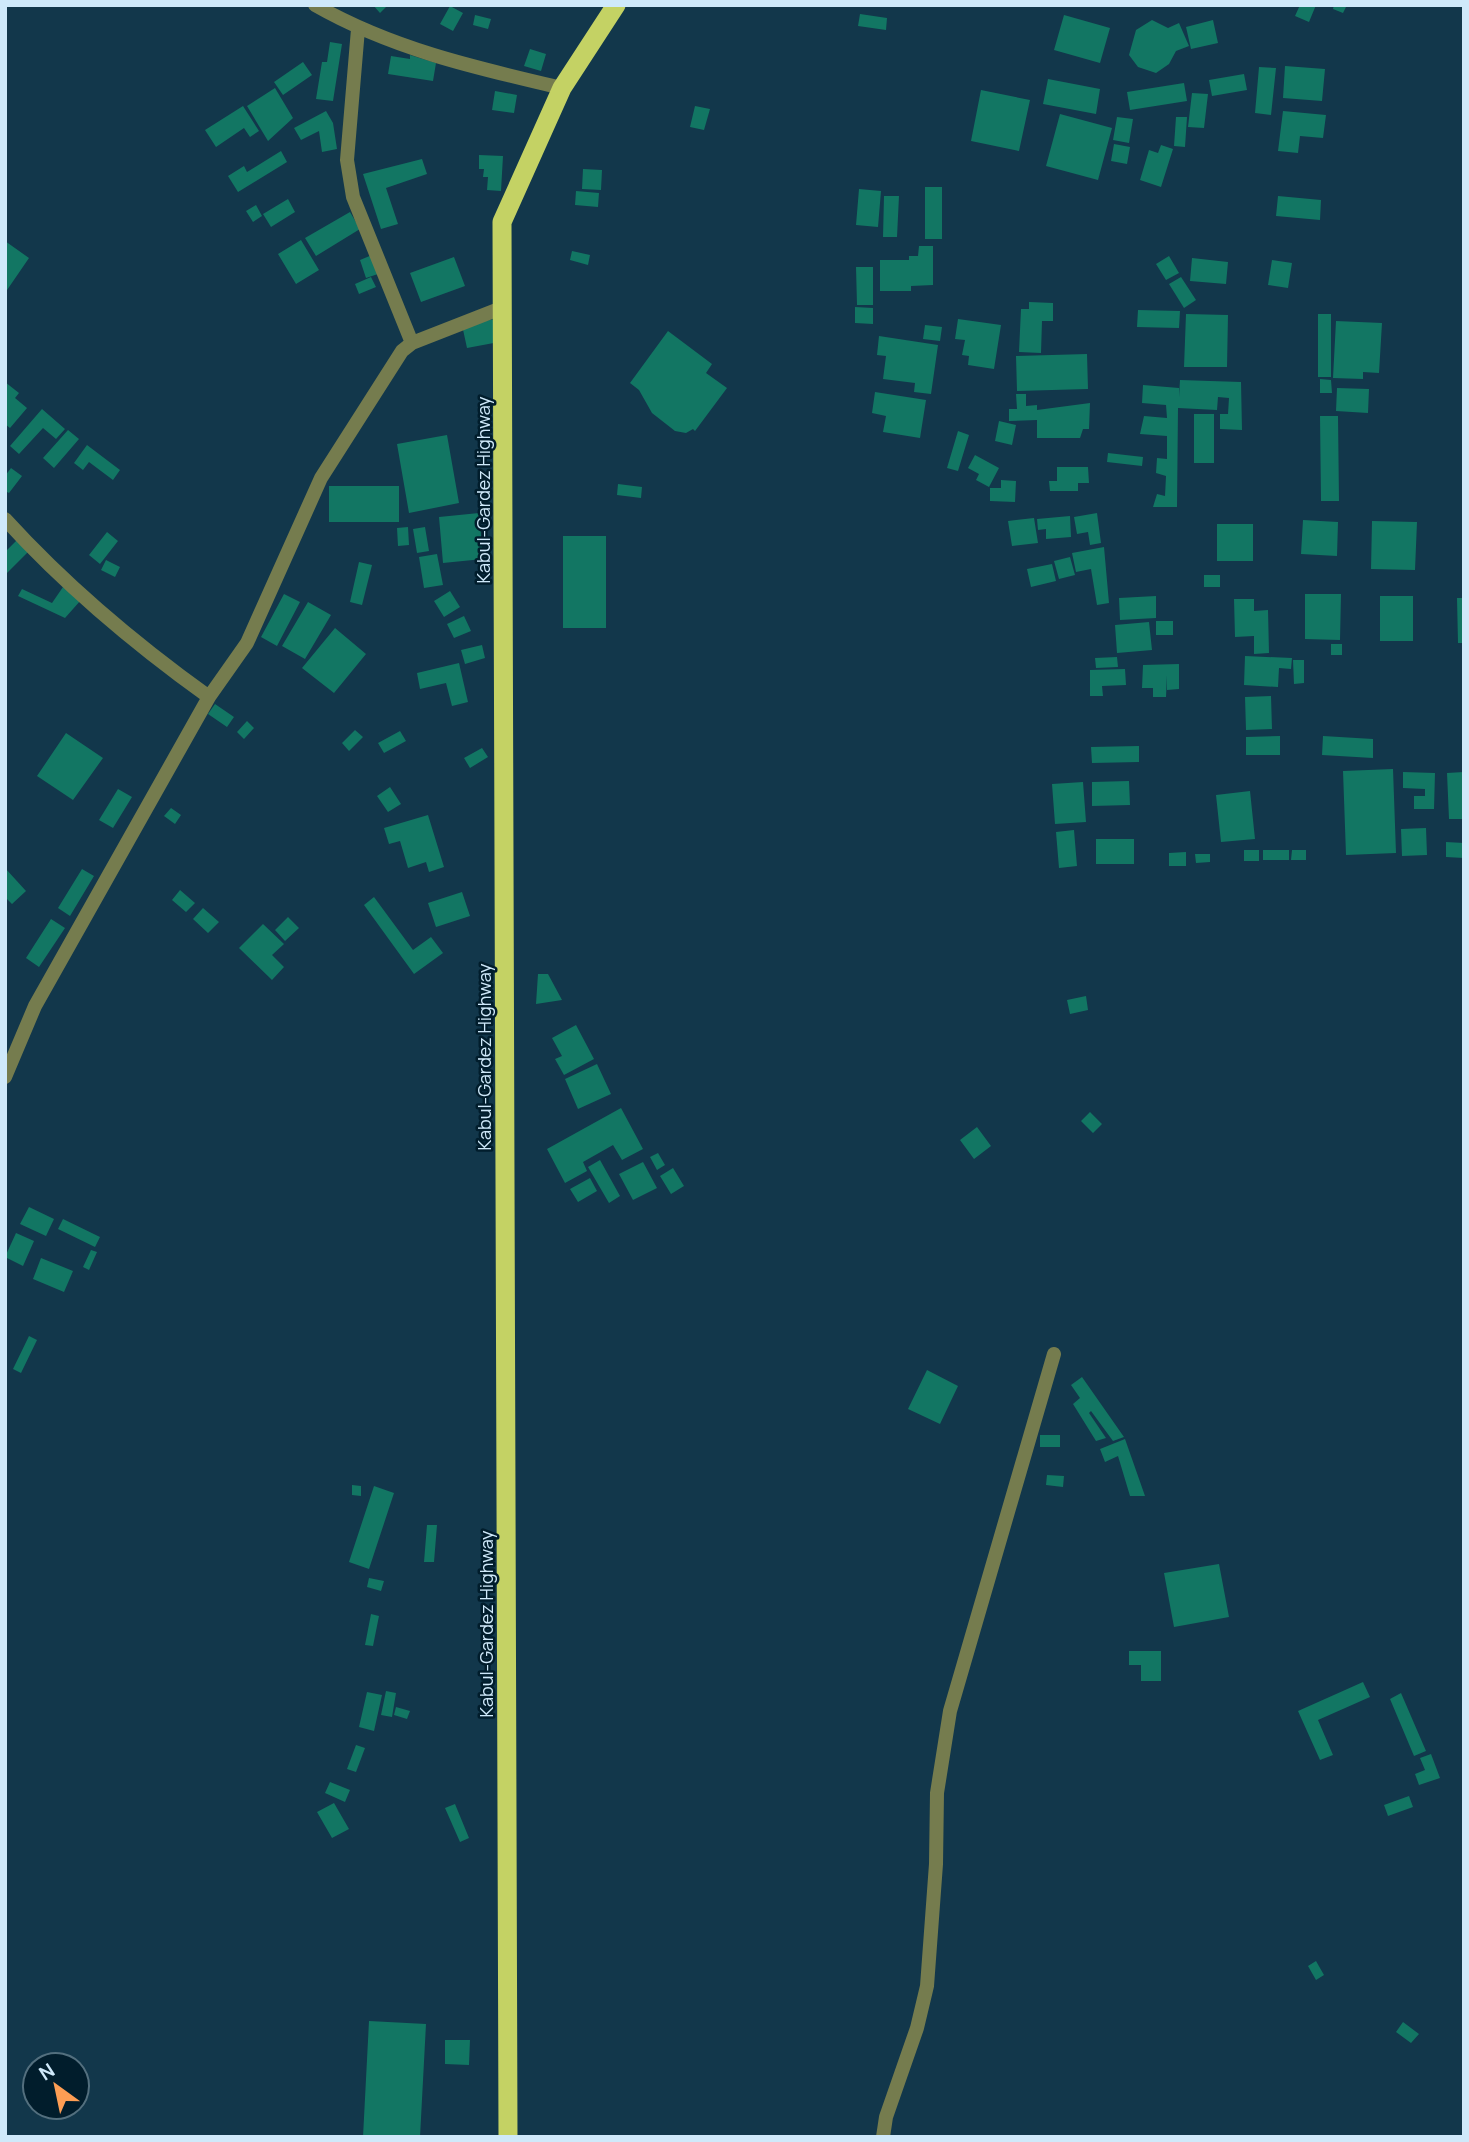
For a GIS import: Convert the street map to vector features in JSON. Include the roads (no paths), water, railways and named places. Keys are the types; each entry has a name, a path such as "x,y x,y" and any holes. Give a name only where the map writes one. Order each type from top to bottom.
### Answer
{"highway":[{"name":"Kabul-Gardez Highway","path":"508,2137 502,222 562,88 616,5"}],"street":[{"path":"314,5 358,30 455,64 562,88"},
{"path":"358,30 347,160 353,197 412,343"},
{"path":"5,1077 35,1006 209,698 247,643 321,478 402,351 412,343 504,307"},
{"path":"5,519 63,580 130,639 209,698"},
{"path":"883,2137 886,2117 917,2028 927,1986 936,1864 937,1793 950,1711 1054,1354"}]}
